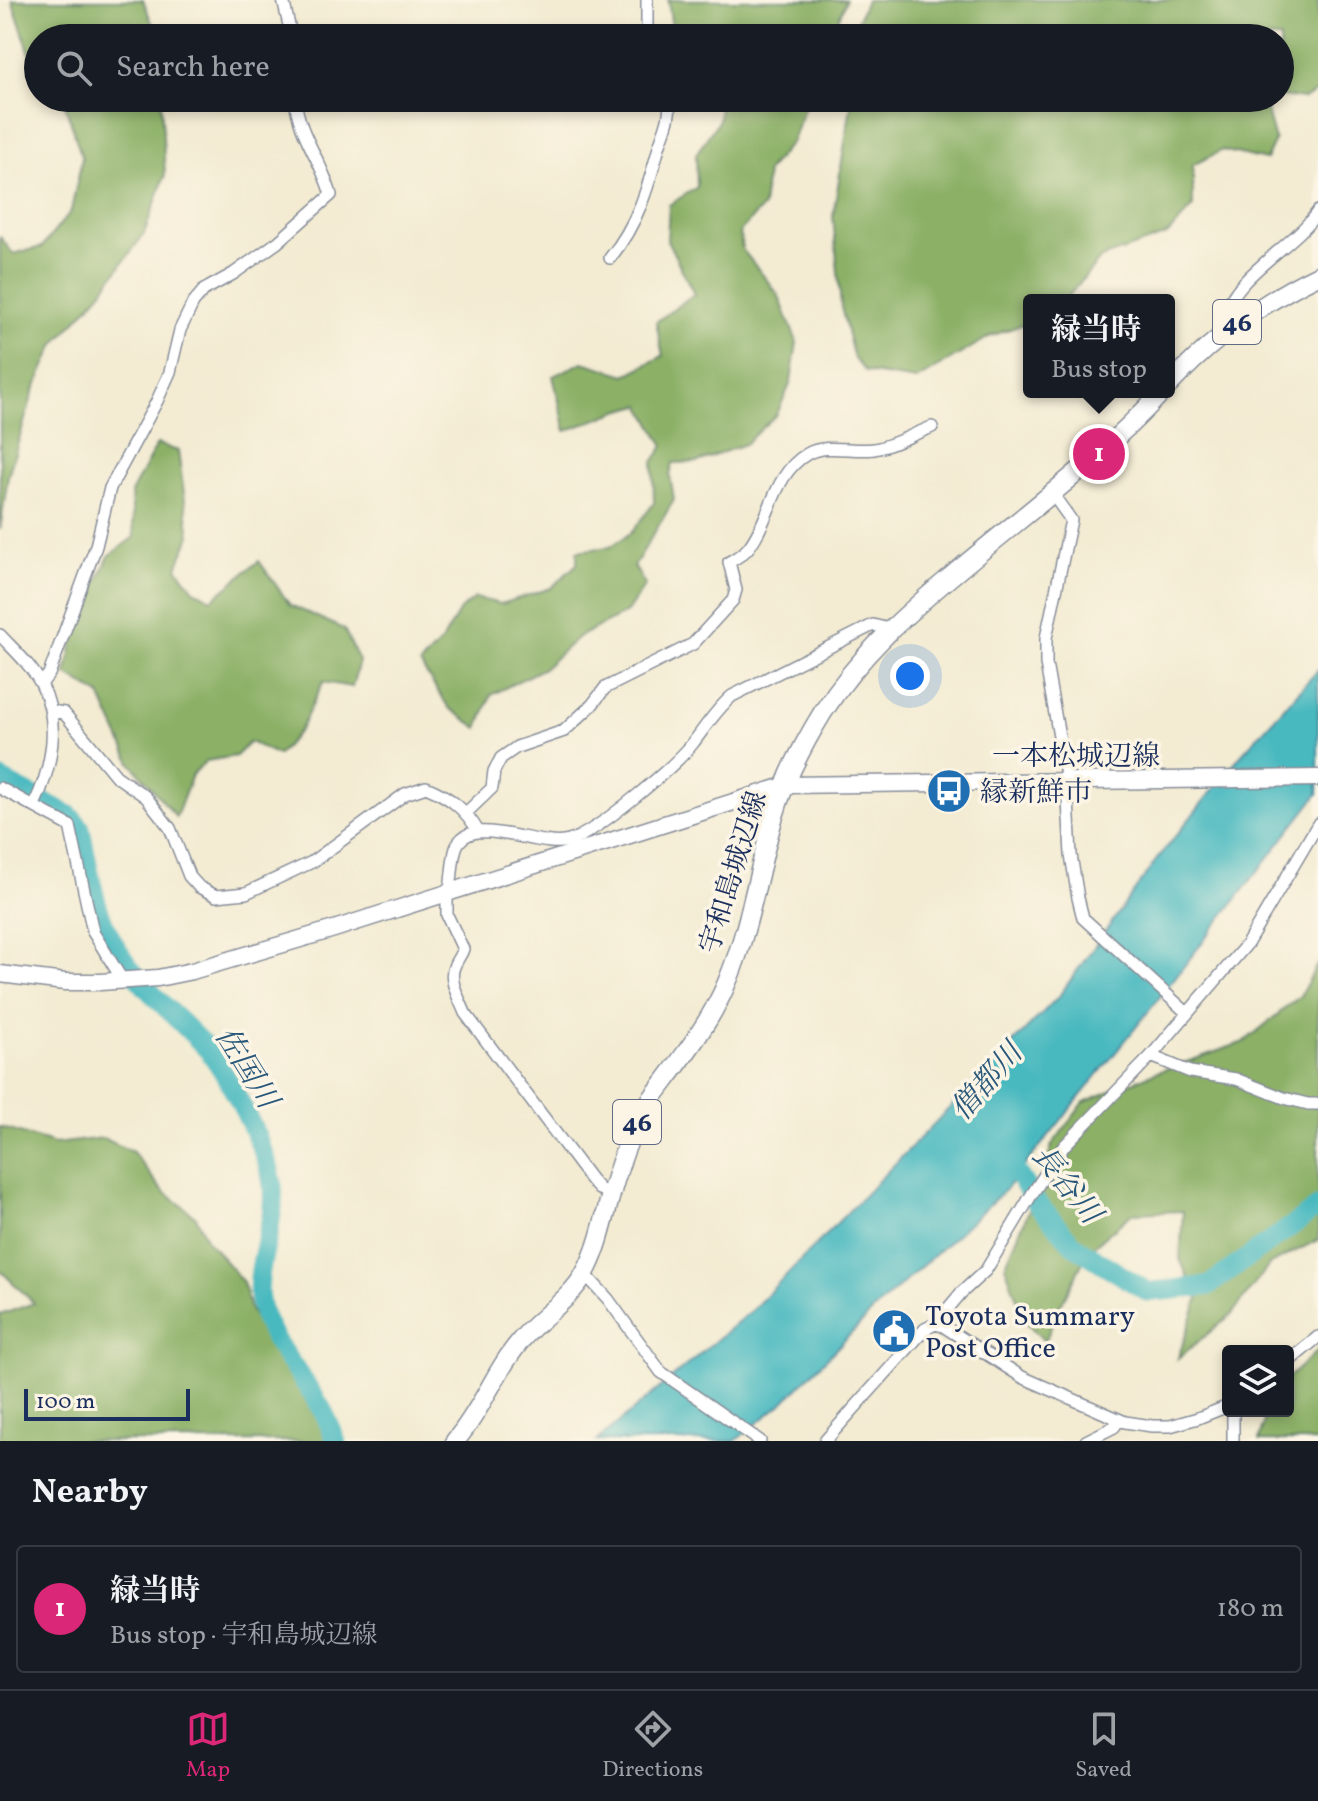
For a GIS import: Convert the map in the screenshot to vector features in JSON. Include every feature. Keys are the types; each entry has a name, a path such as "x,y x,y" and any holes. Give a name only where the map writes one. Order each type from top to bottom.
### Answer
{"main road":[{"name":"46","path":"1175,379 1235,323 1278,294 1318,275"},
{"name":"宇和島城辺線","path":"455,1441 468,1427 504,1362 517,1345 573,1290 585,1274 596,1249 622,1159 642,1112 712,1013 728,981 775,813 804,746 824,711 849,675 889,629 1120,435 1156,398"}],"street":[{"path":"283,0 289,24"},
{"path":"647,0 647,24"},
{"path":"41,684 49,674 96,546 110,488 157,401 170,372 180,330 193,303 204,290 278,242 331,195 326,175 296,112"},
{"path":"610,258 625,239 648,187 669,112"},
{"path":"1235,323 1227,312 1229,300 1265,261 1294,240 1318,211"},
{"path":"467,812 492,788 494,771 501,758 517,747 564,731 605,688 693,644 717,621 733,600 736,590 729,562 747,550 789,469 807,454 821,448 861,451 878,448 932,427"},
{"path":"1051,492 1071,520 1046,638 1046,664 1067,781 1071,855 1083,918 1186,1012"},
{"path":"611,1194 599,1189 591,1180 465,1013 453,980 453,967 463,949 447,915 457,846 463,837 478,831 549,844 586,835 675,763 715,711 732,696 873,625 889,629"},
{"path":"0,635 41,684 51,711 48,770 34,805"},
{"path":"51,711 64,713 116,776 146,797 170,828 189,876 199,887 216,896 246,893 312,862 405,794 426,787 439,792 467,812 478,831"},
{"name":"一本松城辺線","path":"0,974 65,982 123,981 192,971 787,785 1318,778"},
{"path":"0,788 70,826 93,932 123,981"},
{"path":"825,1441 925,1329 935,1324 986,1270 1064,1146 1151,1056 1247,944 1318,824"},
{"path":"1151,1056 1190,1072 1236,1079 1284,1098 1318,1104"},
{"path":"585,1274 608,1299 661,1372 760,1441"},
{"path":"935,1324 943,1326 1022,1377 1119,1420 1170,1426 1222,1408"},
{"path":"1294,1357 1318,1337"},
{"path":"1233,1417 1233,1441"},
{"path":"1086,1441 1114,1427 1119,1420"}],"green space":[{"path":"12,0 143,0 152,24 24,24 24,36"},
{"path":"668,0 846,0 837,24 671,24"},
{"path":"866,0 1318,0 1318,91 1303,99 1294,98 1294,24 856,24"},
{"path":"67,112 162,112 165,175 144,234 99,295 55,344 33,393 8,476 0,530 0,237 13,254 42,247 71,211 82,158"},
{"path":"719,112 803,112 792,141 767,171 763,207 740,231 742,249 778,294 797,342 791,382 777,414 745,444 698,462 673,463 670,476 674,500 634,566 645,585 627,612 578,637 544,668 491,695 478,728 449,708 420,664 442,641 460,610 475,598 501,604 551,588 577,564 577,551 610,547 632,532 654,503 653,462 664,446 641,405 566,431 553,376 583,362 626,375 663,356 656,322 694,294 667,240 669,205 697,187 696,154 719,120"},
{"path":"850,112 1267,112 1275,140 1266,160 1222,150 1193,165 1193,207 1167,235 1101,258 1070,294 1023,294 1023,324 991,336 916,380 866,372 854,359 841,307 833,216"},
{"path":"157,444 178,451 190,536 177,567 194,590 212,599 259,561 290,605 344,629 359,661 352,687 323,682 300,730 278,755 250,742 236,756 206,761 192,775 176,817 131,763 100,695 66,674 76,629 109,556 134,537 131,493"},
{"path":"1318,963 1318,1240 1270,1264 1232,1314 1178,1358 1198,1299 1180,1259 1183,1211 1133,1213 1089,1250 1045,1342 1025,1321 1005,1266 1041,1182 1052,1145 1084,1102 1149,1075 1244,1042 1300,996"},
{"path":"0,1127 55,1144 103,1138 133,1152 161,1189 196,1217 206,1239 243,1282 250,1310 331,1441 0,1441 0,1315 34,1303 0,1270"},
{"path":"1318,1350 1318,1441 1259,1441 1265,1417 1294,1417 1294,1372"}],"water":[{"name":"僧都川","path":"1318,670 1318,794 1005,1190 875,1309 784,1402 735,1441 597,1441 753,1309 1059,996 1160,855 1240,756"}],"waterway":[{"name":"佐国川","path":"0,779 69,815 80,827 100,912 120,954 142,983 206,1048 241,1104 264,1153 272,1182 271,1216 259,1281 262,1312 277,1342 324,1413 336,1441"},
{"name":"長谷川","path":"1004,1153 1035,1201 1075,1246 1148,1292 1208,1286 1318,1207"}],"place":[{"name":"緑当時","path":"1099,454"},
{"name":"縁新鮮市","path":"949,791"},
{"name":"Toyota Summary Post Office","path":"894,1331"}]}
